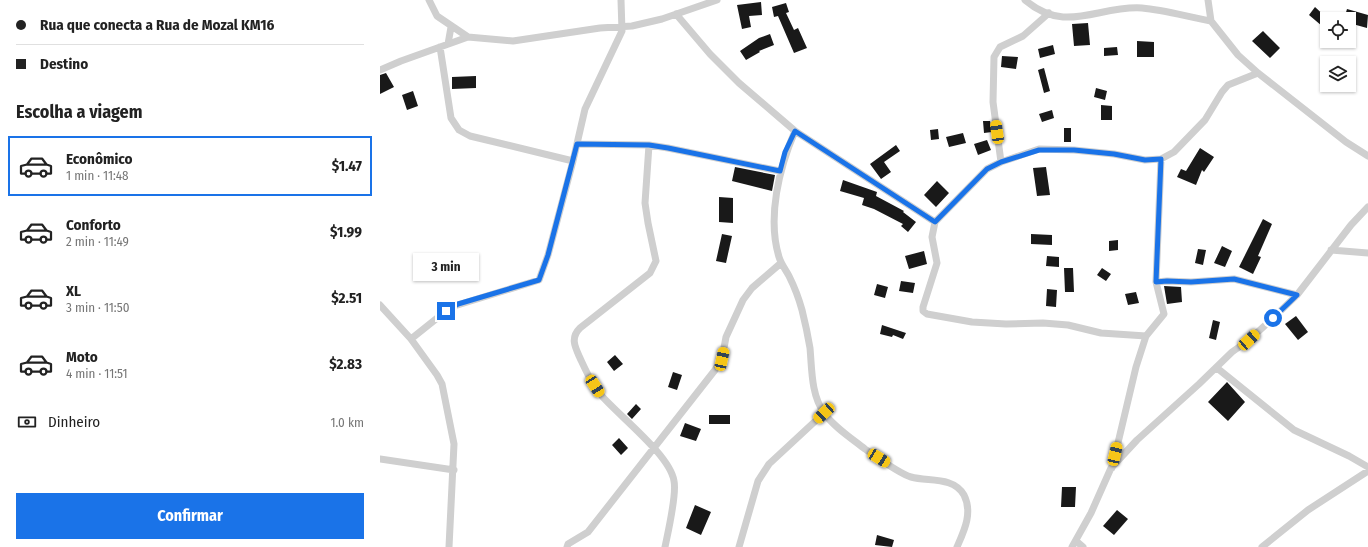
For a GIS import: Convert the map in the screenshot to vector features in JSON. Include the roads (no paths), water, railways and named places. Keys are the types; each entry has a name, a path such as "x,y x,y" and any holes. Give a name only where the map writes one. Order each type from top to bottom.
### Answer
{"street":[{"path":"429,0 437,16 451,27 468,37"},
{"path":"411,339 451,307 539,280 548,255 585,109 619,40 622,26 621,0"},
{"path":"380,70 468,37 513,41 622,26 662,19 717,0"},
{"path":"1025,0 1063,18 1077,18 1116,10 1142,8 1211,21"},
{"path":"1208,0 1211,21 1225,40 1258,74 1346,142 1368,156"},
{"path":"1001,162 993,102 994,57 1000,47 1023,36 1050,13"},
{"path":"676,14 710,54 739,84 795,131 935,222"},
{"path":"448,44 451,27"},
{"path":"440,47 451,118 459,130 470,136 573,161"},
{"path":"1146,336 1101,333 1068,325 1043,323 1006,324 972,322 928,314 923,310 923,307 937,263 932,237 935,222 987,169 1001,162 1039,150 1074,150 1114,154 1145,160 1161,159 1174,152 1205,120 1228,85 1258,74"},
{"path":"795,131 785,152 780,171 774,228 781,263 789,276 802,308 810,348 816,397 824,413 841,430 866,450 910,477 941,480 956,487 964,495 968,521 957,547"},
{"path":"577,144 649,145 714,156 780,171"},
{"path":"649,145 645,203 655,254 654,267 650,273 580,328 575,334 574,340 575,346 589,377 601,395 654,448 670,470 675,481 664,547"},
{"path":"1082,547 1074,544 1091,513 1112,468 1136,367 1146,336 1164,314 1156,282 1161,159"},
{"path":"1112,468 1137,440 1217,368 1232,352 1249,340 1297,295 1351,224 1368,207"},
{"path":"1331,250 1368,253"},
{"path":"567,547 568,544 588,532 722,359 726,337 743,300 752,288 781,263"},
{"path":"1156,282 1191,282 1234,279 1297,295"},
{"path":"380,305 411,339 442,384 454,444 454,470 449,547"},
{"path":"1217,368 1294,430 1349,456 1368,467"},
{"path":"739,547 758,481 769,464 824,413"},
{"path":"380,459 454,470"},
{"path":"1262,547 1308,510 1368,471"}]}
